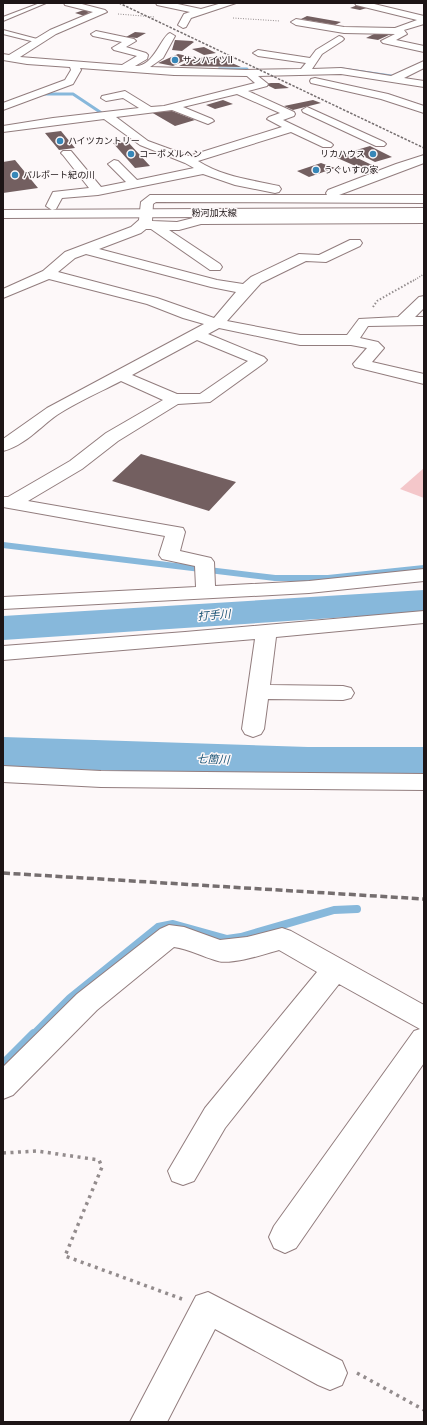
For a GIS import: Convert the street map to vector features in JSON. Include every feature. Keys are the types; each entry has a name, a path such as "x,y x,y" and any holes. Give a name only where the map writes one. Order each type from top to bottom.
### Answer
{"street":[{"path":"68,3 102,12"},
{"path":"160,3 198,13"},
{"path":"183,25 188,16 232,3"},
{"path":"359,3 424,20"},
{"path":"169,10 179,7"},
{"path":"363,12 378,8"},
{"path":"11,57 58,30 102,12"},
{"path":"296,22 344,30 400,31 424,20"},
{"path":"400,31 402,34 386,41 424,49"},
{"path":"96,34 131,41 118,48 143,55 136,67"},
{"path":"136,67 164,51 170,36"},
{"path":"305,71 318,52 339,39"},
{"path":"258,53 312,61"},
{"path":"11,57 74,65 246,73 305,71 395,73 409,71 424,64"},
{"path":"3,106 69,82 76,70 74,65"},
{"path":"288,72 292,75 323,83 384,96 424,110"},
{"path":"3,129 106,115 150,111 173,107 263,84 246,73"},
{"path":"395,73 424,84"},
{"path":"239,91 290,114"},
{"path":"106,98 125,94 150,111"},
{"path":"325,105 273,119 327,145"},
{"path":"173,107 196,117 210,117"},
{"path":"307,110 380,144"},
{"path":"106,115 144,143 189,160 204,170 239,182 258,185 325,204 380,174 424,159"},
{"path":"189,160 292,128"},
{"path":"66,153 98,191"},
{"path":"114,164 135,184"},
{"path":"52,206 57,195 98,191 204,170"},
{"path":"242,198 246,193 258,185"},
{"path":"3,294 48,274 70,255 136,230 148,217 147,202 154,198 242,198 325,204 424,199"},
{"name":"粉河加太線","path":"325,204 424,212"},
{"name":"粉河加太線","path":"3,214 148,217 325,204 424,206"},
{"name":"粉河加太線","path":"3,206 52,206 148,217"},
{"path":"148,217 179,226 188,222 201,220 424,219"},
{"path":"148,217 215,267"},
{"path":"406,219 424,224"},
{"path":"3,446 14,440 52,411 217,323 246,289 256,280 304,257 321,259 355,243"},
{"path":"84,249 216,284 246,289"},
{"path":"48,274 152,301 188,315 217,323 300,340 351,340 373,345 376,348 361,364 424,379"},
{"path":"402,321 424,300"},
{"path":"351,340 364,322 424,321"},
{"path":"120,375 175,399 204,399 259,360 196,334"},
{"path":"7,502 76,465 112,437 175,399"},
{"path":"7,502 176,532 169,555 204,562 206,593"},
{"path":"3,603 309,588 424,575"},
{"path":"3,653 266,632 424,617"},
{"path":"253,729 266,632"},
{"path":"258,692 343,693"},
{"path":"3,774 101,778 424,782"},
{"path":"3,1086 87,1002 169,936 184,938 220,951 247,948 282,939 424,1019"},
{"path":"183,1170 215,1118 336,969"},
{"path":"285,1237 424,1040"},
{"path":"148,1422 208,1308 330,1373"}],"lane":[{"path":"3,19 44,3"},
{"path":"3,32 39,41"}],"path":[{"path":"102,12 141,18 156,17"},
{"path":"198,13 296,22"},
{"path":"364,322 377,301 424,274"},
{"path":"3,1153 37,1151 99,1160 102,1167 65,1256 208,1308"},
{"path":"330,1373 349,1369 424,1410"}],"shaded area":[{"path":"424,468 424,498 400,489"}],"building":[{"path":"360,4 370,7 360,10 350,8"},
{"path":"87,9 91,10 87,12 94,14 88,17 75,13"},
{"path":"307,16 341,22 335,25 301,19"},
{"path":"135,32 146,33 137,38 126,37"},
{"path":"378,32 391,34 378,40 366,38"},
{"path":"175,40 194,42 182,51 172,50"},
{"name":"サンハイツII","path":"204,47 216,53 204,55 192,49"},
{"name":"サンハイツII","path":"178,54 192,57 173,66 158,63"},
{"path":"218,57 241,67 179,66 196,58"},
{"path":"279,83 289,88 275,89 265,84"},
{"path":"223,100 233,104 215,109 206,105"},
{"path":"313,100 321,103 293,110 284,106"},
{"path":"172,111 195,120 175,126 151,112"},
{"name":"ハイツカントリー","path":"61,131 75,148 59,150 45,133"},
{"name":"コーポメルヘン","path":"128,142 150,166 135,168 113,143"},
{"name":"リカハウス","path":"370,146 392,157 375,162 353,151"},
{"path":"347,153 372,165 360,168 335,157"},
{"name":"パルポート紀の川","path":"15,160 38,188 3,193 3,162"},
{"name":"うぐいすの家","path":"321,163 335,168 309,177 297,171"},
{"path":"141,454 236,482 209,511 112,481"}],"waterway":[{"path":"219,69 247,69"},
{"path":"342,69 391,76"},
{"path":"40,94 73,94 103,114"},
{"path":"3,545 275,578 328,578 424,568"},
{"name":"打手川","path":"3,628 424,601"},
{"name":"七箇川","path":"3,752 308,762 424,762"},
{"path":"3,1065 70,998 158,927 173,924 227,939 241,937 334,910 357,909"}],"railway":[{"path":"119,3 424,148"},
{"path":"3,873 424,899"}],"place":[{"name":"サンハイツII","path":"175,60"},
{"name":"ハイツカントリー","path":"60,141"},
{"name":"コーポメルヘン","path":"131,154"},
{"name":"リカハウス","path":"373,154"},
{"name":"うぐいすの家","path":"316,170"},
{"name":"パルポート紀の川","path":"15,175"}]}
